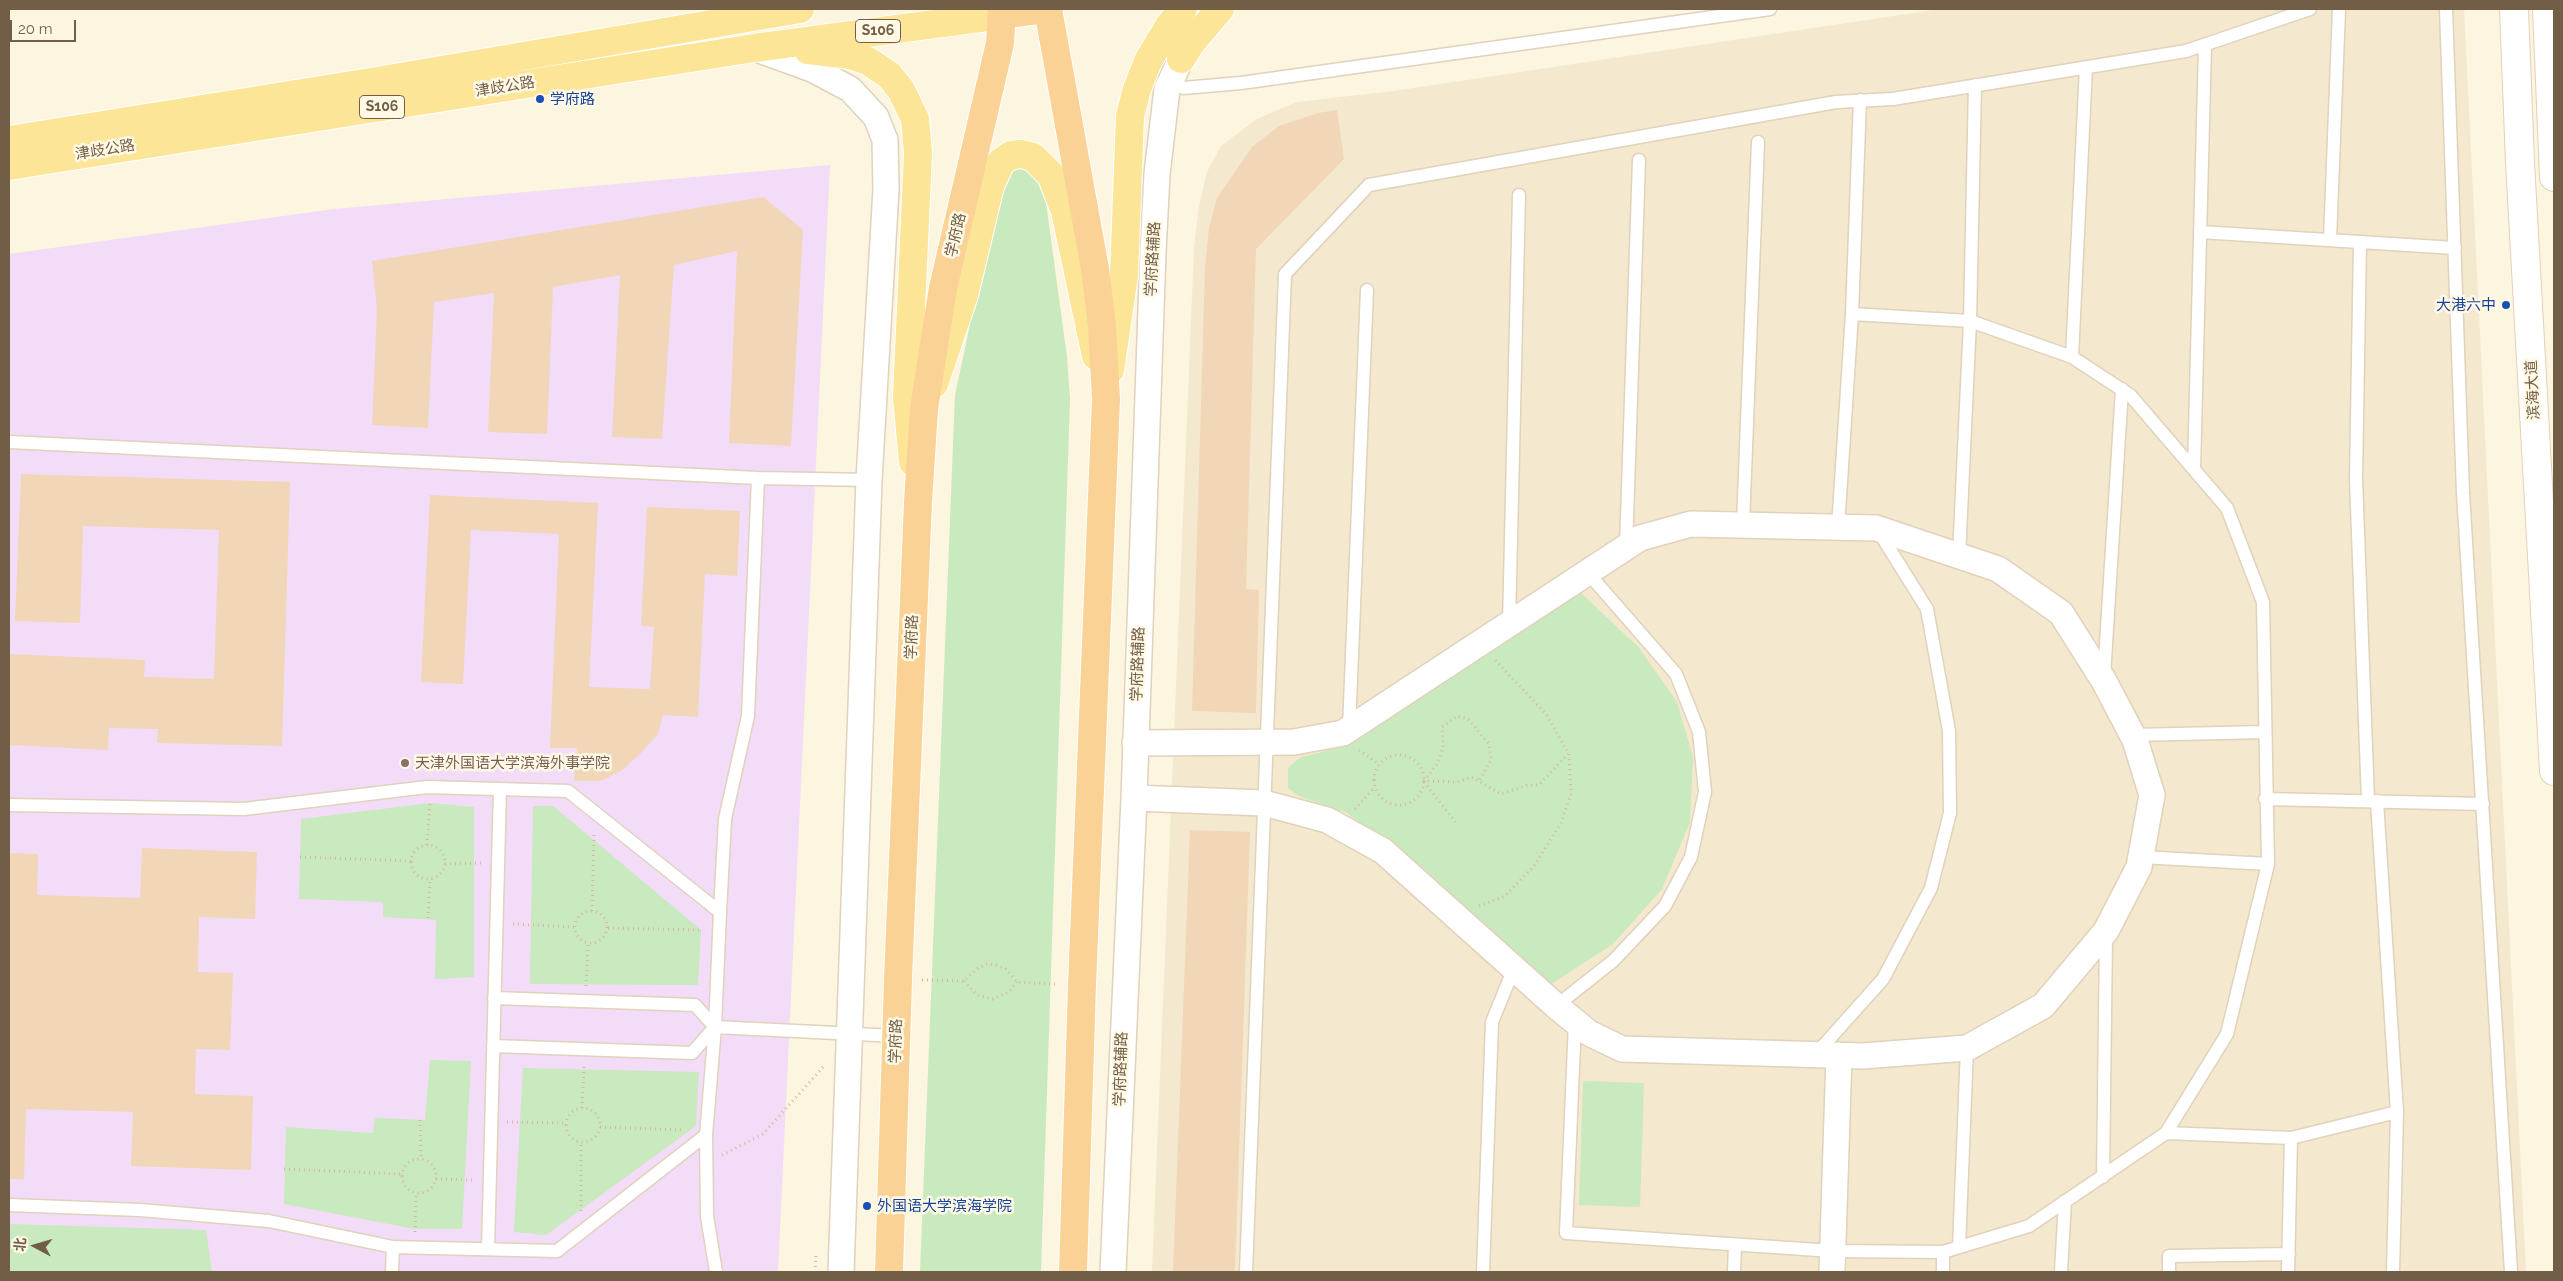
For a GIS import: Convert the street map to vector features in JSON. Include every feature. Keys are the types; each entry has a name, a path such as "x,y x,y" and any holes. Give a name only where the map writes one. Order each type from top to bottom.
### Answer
{"highway":[{"name":"S106","path":"1002,12 1047,9"},
{"path":"1047,9 1095,269 1102,326 1106,399 1082,985 1073,1272"},
{"name":"学府路","path":"889,1272 896,1036 918,502 924,409 937,317 996,66 1002,12"}],"main road":[{"name":"津歧公路","path":"9,140 377,81 758,13 800,9"},
{"path":"1106,399 1124,276 1130,116 1137,89 1148,61 1169,26 1183,9"},
{"path":"1181,59 1191,42 1220,9"},
{"name":"滨海大道","path":"2514,9 2520,162 2554,771"},
{"path":"2547,9 2554,177"},
{"name":"津歧公路","path":"9,166 754,48 1002,12"},
{"path":"754,48 826,52 868,61 889,75 909,102 918,139 907,397 918,502"},
{"path":"924,409 964,295 995,170 1000,162 1011,155 1022,154 1037,160 1051,175 1064,211 1106,399"}],"street":[{"path":"754,48 812,69 850,89 876,116 885,140 886,165 868,480 841,1272"},
{"name":"学府路辅路","path":"1113,1272 1134,798 1157,174 1167,89 1181,59"},
{"path":"1134,798 1264,803 1327,820 1383,851 1565,1014 1589,1033 1622,1049 1863,1056 1967,1048 2043,1006 2106,931 2139,867 2152,795 2132,735 2104,681 2061,613 1998,569 1876,528 1691,524 1640,538 1343,733 1294,742 1135,743"},
{"path":"1827,1055 1833,1262"}],"lane":[{"path":"1184,88 1240,83 1770,9"},
{"path":"1246,1272 1285,274 1369,185 1836,102 1893,99 2186,51 2310,9"},
{"path":"2330,240 2340,9"},
{"path":"2446,9 2463,493 2511,1272"},
{"path":"2194,469 2205,44"},
{"path":"2072,357 2086,67"},
{"path":"1959,556 1970,321 1975,85"},
{"path":"1838,527 1852,314 1860,100"},
{"path":"1743,524 1758,142"},
{"path":"1626,548 1639,160"},
{"path":"1509,625 1519,195"},
{"path":"2200,232 2455,248"},
{"path":"2360,242 2356,479 2372,801 2397,1112 2393,1272"},
{"path":"1349,728 1367,290"},
{"path":"1588,573 1676,674 1699,732 1705,792 1691,857 1664,906 1565,1014 1566,1233 1735,1245 1833,1262 1943,1252 2029,1226 2166,1132 2227,1034 2268,864 2265,799 2263,602 2227,508 2130,395 2072,357 1970,321 1852,314"},
{"path":"2104,681 2122,389"},
{"path":"9,442 758,478 868,480"},
{"path":"716,1272 706,1216 706,1135 715,1027 725,818 748,716 758,478"},
{"path":"1827,1055 1883,980 1931,888 1950,814 1949,731 1927,609 1876,528"},
{"path":"2132,735 2265,732"},
{"path":"9,805 244,809 431,787 568,791 720,912"},
{"path":"488,1249 500,789"},
{"path":"2265,799 2483,804"},
{"path":"2141,857 2268,864"},
{"path":"2103,1177 2106,931"},
{"path":"1483,1272 1492,1022 1514,968"},
{"path":"494,998 695,1005 715,1027 896,1036"},
{"path":"493,1046 692,1053 715,1027"},
{"path":"1959,1247 1967,1048"},
{"path":"2166,1132 2291,1138 2397,1112"},
{"path":"9,1205 140,1210 269,1220 393,1248 557,1251 706,1135"},
{"path":"2288,1272 2291,1138"},
{"path":"2061,1272 2065,1201"},
{"path":"1734,1272 1735,1245"},
{"path":"392,1272 393,1248"},
{"path":"1943,1252 1943,1272"},
{"path":"2168,1272 2169,1256 2289,1254"}],"path":[{"path":"1455,915 1505,896 1534,866 1560,823 1571,794 1569,754 1546,714 1480,644"},
{"path":"1457,824 1424,781 1420,766 1415,760 1400,754 1392,755 1385,759 1375,771 1375,787 1385,801 1402,804 1417,797 1424,781 1438,763 1443,748 1442,727 1456,716 1468,719 1489,744 1491,760 1479,781"},
{"path":"1424,781 1457,782 1472,777 1501,794 1528,785 1539,785 1569,754"},
{"path":"427,845 431,787"},
{"path":"1342,828 1375,787"},
{"path":"592,911 594,812"},
{"path":"427,845 442,853 445,864 440,874 430,879 415,873 411,861 417,849 427,845"},
{"path":"300,857 411,861"},
{"path":"445,864 498,863"},
{"path":"428,918 430,879"},
{"path":"592,911 605,918 608,928 599,942 588,943 578,937 575,927 582,914 592,911"},
{"path":"496,924 575,927"},
{"path":"608,928 720,931"},
{"path":"586,1001 588,943"},
{"path":"964,981 978,968 987,964 996,964 1006,969 1017,982 1055,984"},
{"path":"922,980 964,981 977,994 993,998 1009,992 1017,982"},
{"path":"582,1108 585,1050"},
{"path":"706,1164 763,1134 826,1065"},
{"path":"582,1108 588,1109 597,1116 600,1127 592,1140 581,1142 572,1138 567,1123 572,1113 582,1108"},
{"path":"420,1120 421,1159"},
{"path":"491,1121 567,1123"},
{"path":"600,1127 692,1130 706,1135"},
{"path":"580,1232 581,1142"},
{"path":"421,1159 431,1163 436,1179 430,1189 416,1194 404,1186 401,1174 402,1169 410,1161 421,1159"},
{"path":"284,1169 401,1174"},
{"path":"436,1179 489,1180"},
{"path":"415,1248 416,1194"}],"shaded area":[{"path":"1940,9 2464,9 2526,1272 1152,1272 1194,248 1199,206 1207,172 1221,146 1257,119 1297,102 1394,91"},
{"name":"天津外国语大学滨海外事学院","path":"830,165 778,1272 9,1272 9,254 334,209"}],"green space":[{"path":"1018,168 1028,168 1043,181 1067,357 1070,399 1041,1272 920,1272 955,395 1000,183 1007,174"},
{"path":"1580,592 1639,648 1677,702 1693,757 1690,822 1662,889 1613,944 1548,986 1456,898 1392,846 1347,813 1299,796 1288,788 1288,768 1301,757 1342,747"},
{"path":"430,803 474,807 474,977 435,979 436,920 383,917 383,902 299,899 301,819"},
{"path":"533,806 553,806 701,930 698,985 530,984"},
{"path":"430,1060 471,1061 462,1229 415,1229 284,1204 286,1127 373,1133 375,1118 425,1120"},
{"path":"523,1068 699,1072 696,1126 546,1235 514,1232"},
{"path":"1583,1081 1644,1083 1640,1207 1579,1205"},
{"path":"9,1224 206,1230 212,1272 9,1272"}],"building":[{"path":"1337,110 1344,159 1256,249 1246,589 1259,590 1256,713 1192,711 1205,267 1209,228 1217,198 1252,147 1279,126 1318,113"},
{"path":"763,197 803,230 791,446 729,443 737,251 674,265 662,439 612,437 620,275 553,287 547,434 488,432 494,293 434,302 428,428 372,425 377,309 372,261"},
{"path":"21,474 290,482 282,746 157,743 158,729 109,728 108,750 9,745 9,654 145,660 144,677 214,679 219,530 83,526 80,623 15,621"},
{"path":"430,495 598,503 589,687 650,689 654,627 641,626 647,507 740,511 737,576 705,574 698,717 663,715 658,734 621,771 601,781 574,781 577,748 550,748 559,534 471,530 463,684 421,682"},
{"path":"1190,830 1250,832 1235,1272 1173,1272"},
{"path":"142,848 257,852 255,919 199,917 198,972 233,973 230,1050 196,1049 195,1094 253,1096 251,1170 131,1166 133,1112 26,1109 24,1179 9,1179 9,853 38,854 37,895 140,898"}],"place":[{"name":"学府路","path":"540,99"},
{"name":"大港六中","path":"2506,305"},
{"name":"天津外国语大学滨海外事学院","path":"405,763"},
{"name":"外国语大学滨海学院","path":"867,1206"}]}
